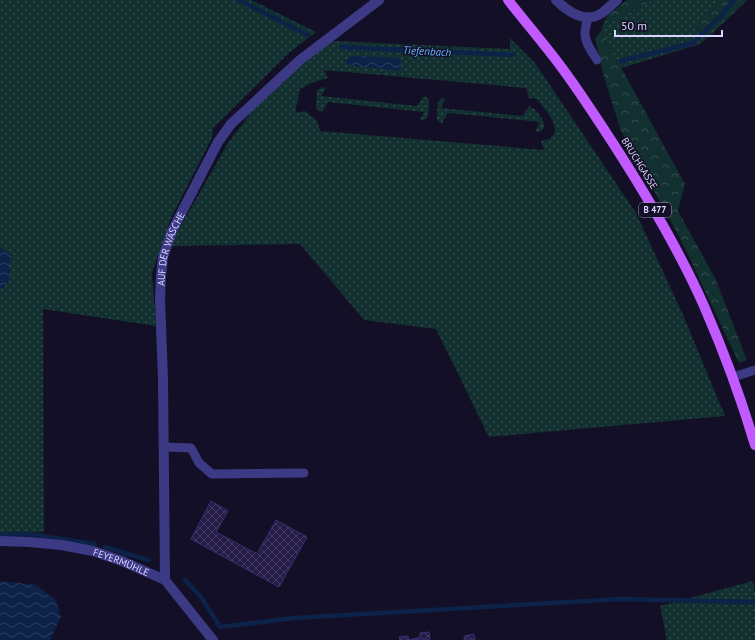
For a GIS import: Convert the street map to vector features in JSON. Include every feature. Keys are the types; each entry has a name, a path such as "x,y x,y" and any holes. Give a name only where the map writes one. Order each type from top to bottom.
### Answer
{"main road":[{"name":"BRUCHGASSE","path":"508,0 563,69 600,122 637,180 668,234 714,329 733,377 755,445"}],"street":[{"name":"AUF DER WÄSCHE","path":"165,580 163,380 160,276 163,257 172,231 218,142 231,124 300,60 379,0"},
{"path":"556,0 564,8 583,17 596,16 602,13 617,0"},
{"name":"FEYERMÜHLE","path":"0,541 61,545 93,551 122,561 165,580 213,640"}],"lane":[{"path":"588,17 585,38 597,60"},
{"path":"733,377 755,370"},
{"path":"164,447 191,448 198,463 212,474 304,473"}],"green space":[{"path":"0,0 251,0 316,32 290,52 213,128 212,138 171,218 152,273 156,326 43,309 44,532 0,533"},
{"path":"627,0 653,0 608,24 606,17"},
{"path":"653,0 722,0 696,28 706,39 700,44 621,68 601,31 606,17 608,24"},
{"path":"722,0 747,0 706,39 696,28"},
{"path":"601,31 685,184 678,211 715,278 747,360 739,363 681,240 621,131 604,77 595,38"},
{"path":"510,38 535,63 636,213 683,315 725,416 489,437 436,329 364,320 300,244 171,246 176,234 228,143 260,101 320,49 334,41 510,49","holes":["324,70 526,88 529,98 537,99 548,113 554,124 554,134 549,139 541,141 544,150 320,131 317,121 305,111 295,113 300,89 311,83 328,78"]},
{"path":"322,87 326,88 321,96 417,106 424,96 429,100 427,118 420,120 424,112 328,102 321,112 316,107 317,92"},
{"path":"442,98 445,99 441,108 523,116 529,106 540,115 543,120 544,128 541,131 535,131 540,122 448,113 442,123 437,120 437,116 438,102"},
{"path":"753,581 755,592 755,640 667,640 660,606"}],"water":[{"path":"353,56 398,58 403,63 399,71 347,65 346,60"},
{"path":"0,248 12,255 9,264 10,272 8,283 0,289"},
{"path":"0,581 36,585 56,600 61,617 50,640 0,640"}],"building":[{"path":"211,501 228,511 216,532 257,554 276,520 307,537 279,587 191,539"},
{"path":"429,632 430,640 409,640 420,637 420,633"},
{"path":"474,634 475,640 465,640 464,636"},
{"path":"408,636 409,640 400,640 399,637"}],"waterway":[{"name":"Tiefenbach","path":"239,0 308,35"},
{"name":"Tiefenbach","path":"621,61 693,43 722,15 734,0"},
{"name":"Tiefenbach","path":"341,47 513,55"},
{"path":"0,535 29,534 95,544"},
{"path":"105,547 148,560"},
{"path":"185,580 201,597 220,627 294,618 621,599 755,602"}]}
